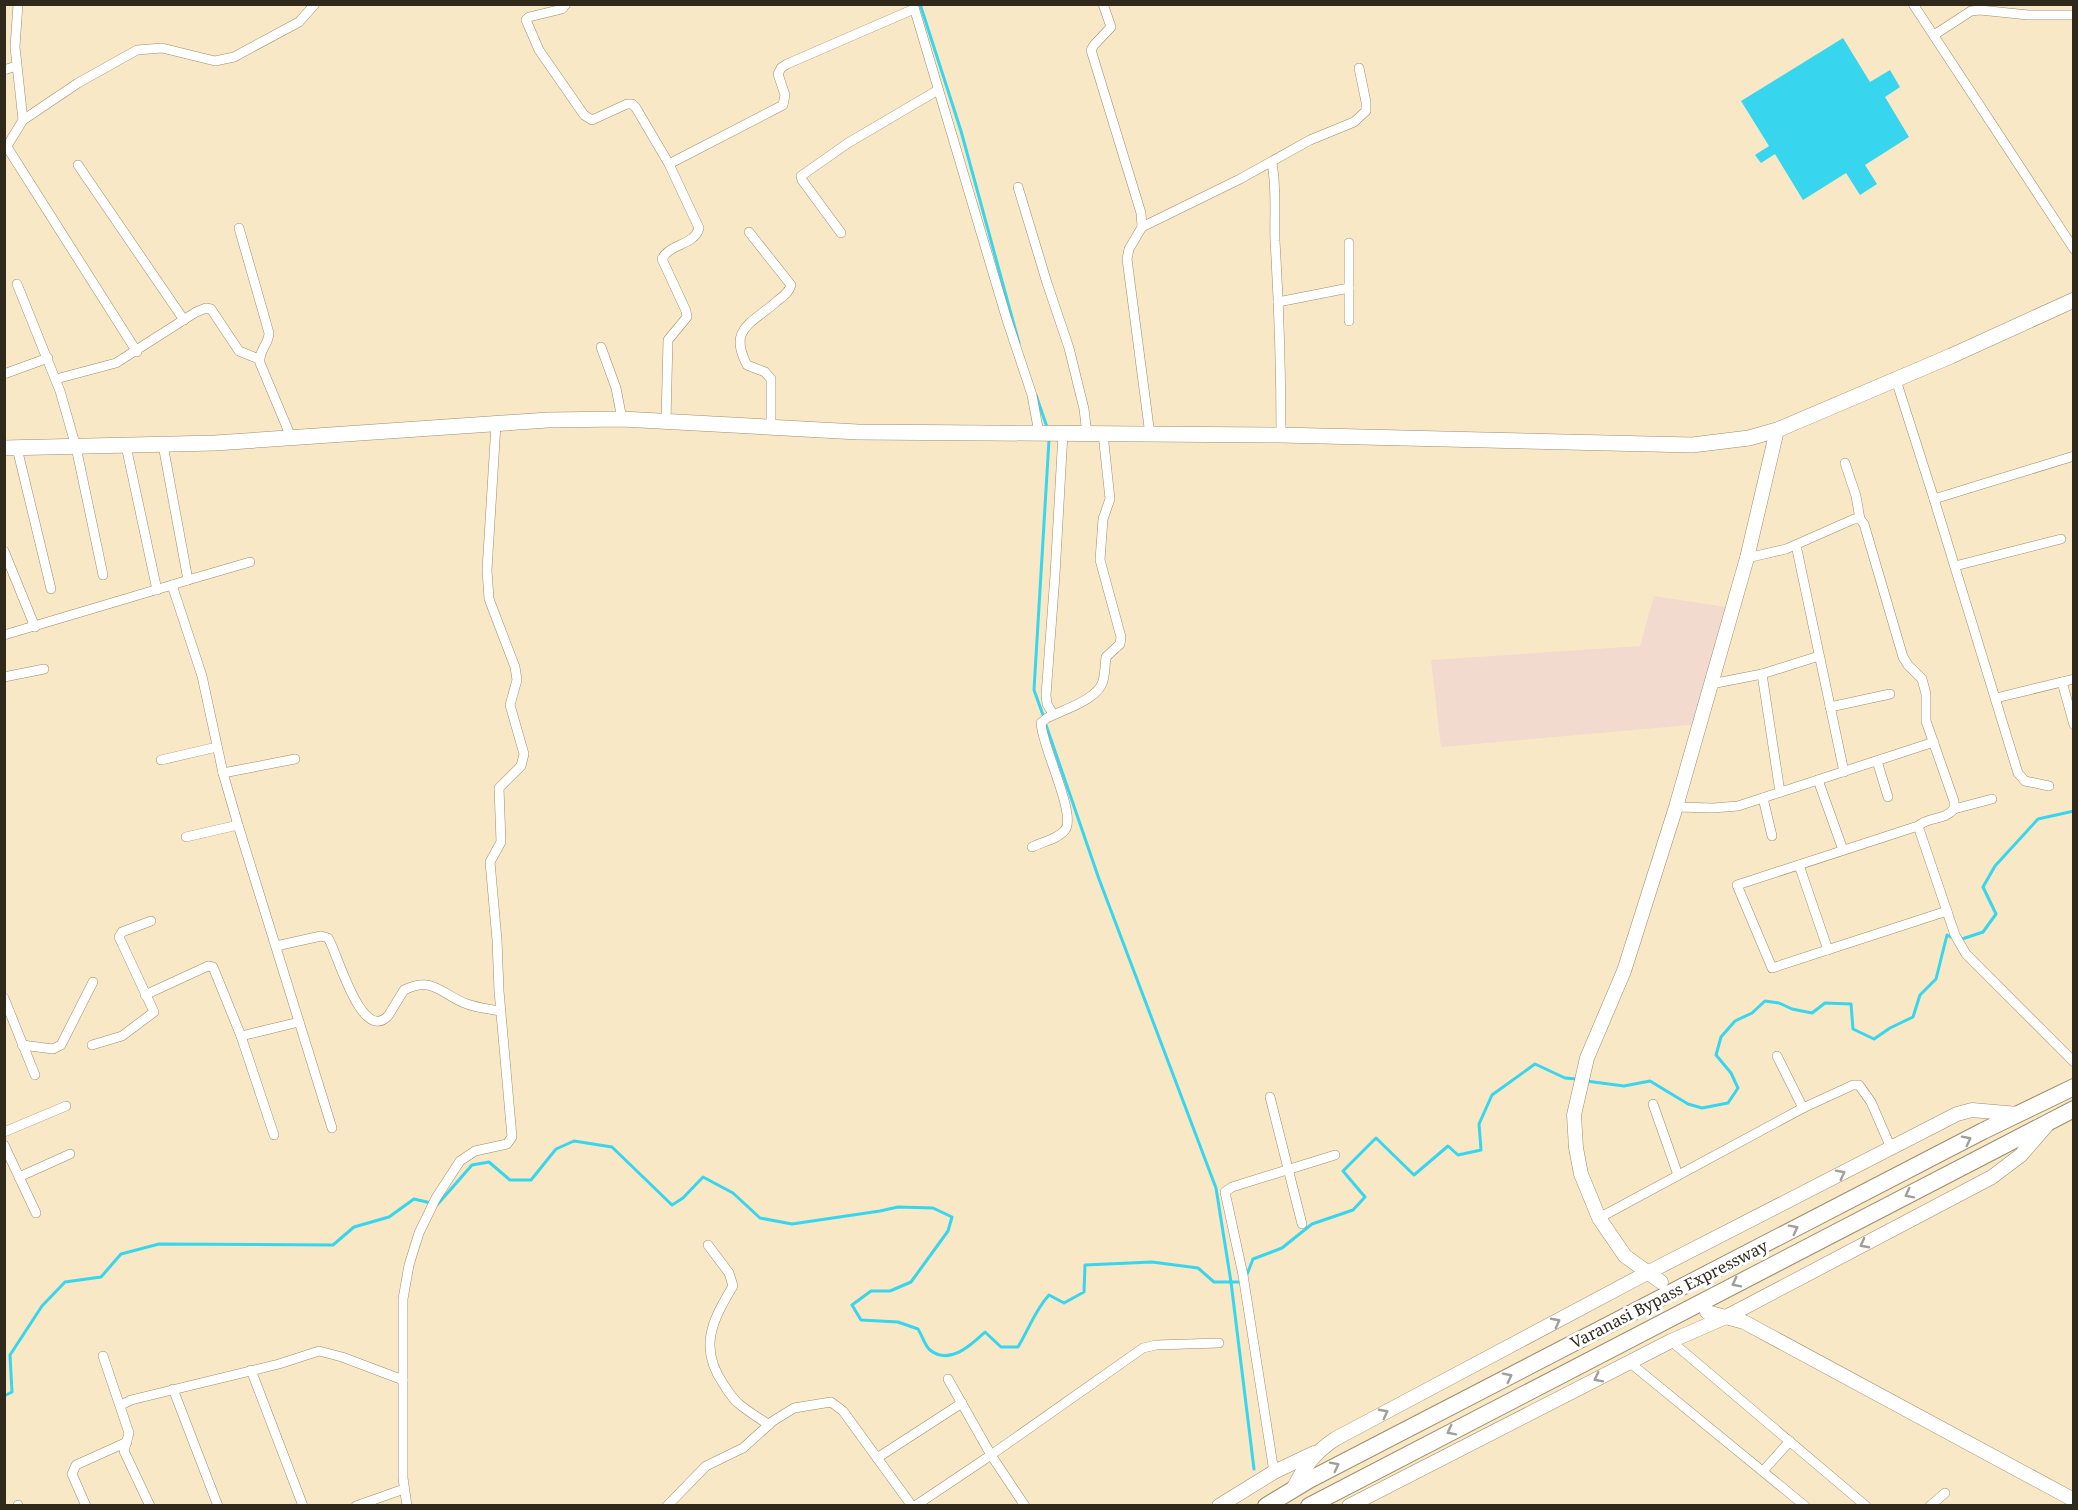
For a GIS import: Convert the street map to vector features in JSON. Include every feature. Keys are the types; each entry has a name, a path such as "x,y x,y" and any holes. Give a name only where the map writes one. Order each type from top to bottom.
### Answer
{"highway":[{"name":"Varanasi Bypass Expressway","path":"1266,1506 1293,1489 2073,1087"},
{"name":"Varanasi Bypass Expressway","path":"1309,1506 2073,1109"}],"main road":[{"path":"11,448 163,445 548,420 622,419 858,432 1281,435 1692,445 1749,438 1777,430 1896,380 2073,300"}],"street":[{"path":"18,4 15,47 23,120"},
{"path":"137,352 6,149 23,120 78,83 137,50 162,48 215,61 224,60 234,57 299,22 315,4"},
{"path":"566,4 562,9 529,17 526,20 545,60 589,119 592,120 627,104 632,104 636,108 669,164 699,228 697,235 667,252 662,259 687,311 687,317 668,340 666,421"},
{"path":"1103,4 1111,27 1091,50 1142,213 1142,227 1129,249 1127,259 1150,435"},
{"path":"1913,4 2073,249"},
{"path":"669,164 783,105 785,95 778,74 787,64 913,7 1032,395 1039,433"},
{"path":"1934,35 1971,11 2073,15"},
{"path":"4,70 16,66"},
{"path":"1142,227 1272,163 1310,140 1354,122 1366,111 1359,68"},
{"path":"842,233 801,176 848,144 938,90"},
{"path":"1272,163 1275,181 1274,224 1281,361 1281,435"},
{"path":"78,165 184,320"},
{"path":"1018,187 1069,348 1084,409 1087,434"},
{"path":"239,228 269,333 268,342 259,358"},
{"path":"749,232 791,285 786,294 744,330 739,339 747,365 765,372 771,379 771,427"},
{"path":"1349,243 1349,321"},
{"path":"17,284 56,380 76,447 103,575"},
{"path":"1278,302 1349,288"},
{"path":"56,380 116,363 137,352 196,312 206,308 211,309 239,351 259,358 291,437"},
{"path":"601,347 616,388 622,419"},
{"path":"4,374 48,358"},
{"path":"1896,380 2018,773 2025,781 2049,786"},
{"path":"407,1506 404,1489 403,1299 409,1265 419,1233 436,1198 460,1161 475,1151 507,1144 512,1137 500,1011 497,939 490,862 501,842 499,788 521,766 524,754 510,705 517,680 515,667 489,599 488,590 487,570 496,424"},
{"path":"1661,1282 1625,1256 1599,1218 1581,1174 1576,1148 1574,1115 1587,1058 1624,970 1676,807 1747,558 1777,430"},
{"path":"1053,714 1047,704 1046,695 1063,433"},
{"path":"1032,847 1059,836 1066,829 1069,819 1043,738 1041,723 1053,714 1085,700 1101,687 1106,657 1120,644 1121,637 1100,560 1103,519 1110,499 1103,434"},
{"path":"163,445 188,580"},
{"path":"126,446 157,590"},
{"path":"11,448 51,589"},
{"path":"1934,499 2073,456"},
{"path":"1845,463 1903,657 1922,679 1926,694 1926,721 1954,801 1954,809"},
{"path":"1747,558 1769,555 1854,519 1860,519"},
{"path":"1955,566 2061,539"},
{"path":"1796,545 1844,772"},
{"path":"4,551 35,627"},
{"path":"4,635 250,562"},
{"path":"172,585 202,676 223,773 238,825 332,1128"},
{"path":"1711,684 1762,674 1819,656"},
{"path":"4,677 44,669"},
{"path":"1762,674 1780,792"},
{"path":"1996,698 2073,679"},
{"path":"2062,682 2073,725"},
{"path":"1830,707 1890,694"},
{"path":"1676,807 1728,808 1934,742"},
{"path":"160,760 217,747"},
{"path":"223,773 295,759"},
{"path":"1877,761 1888,797"},
{"path":"1818,780 1843,850"},
{"path":"1763,798 1772,836"},
{"path":"1947,910 1772,968 1737,885 1944,817 1954,809 1992,799"},
{"path":"186,837 238,825"},
{"path":"1918,826 1959,945 2073,1062"},
{"path":"1799,865 1828,950"},
{"path":"92,1045 122,1036 152,1015 153,1009 119,937 122,932 151,921"},
{"path":"276,946 321,936 328,938 355,1002 372,1020 385,1020 404,990 428,986 441,989 468,1005 500,1011"},
{"path":"145,995 210,965 214,968 241,1036 274,1135"},
{"path":"22,1045 53,1049 61,1045 93,982"},
{"path":"4,998 35,1075"},
{"path":"241,1036 299,1022"},
{"path":"1777,1056 1803,1108"},
{"path":"1599,1218 1803,1108 1853,1085 1859,1085 1872,1102 1891,1148"},
{"path":"1270,1097 1302,1224"},
{"path":"1653,1104 1678,1175"},
{"path":"4,1132 66,1106"},
{"path":"1293,1489 1306,1464 1317,1452 1335,1440 1647,1272 1957,1114 1972,1110 2018,1114"},
{"path":"1348,1506 1671,1341 1726,1317 1992,1177 2021,1155 2050,1120"},
{"path":"4,1145 36,1213"},
{"path":"19,1177 70,1154"},
{"path":"1274,1472 1245,1291 1226,1192 1232,1187 1335,1155"},
{"path":"708,1245 729,1273 733,1286 712,1326 709,1343 713,1366 738,1404 769,1425"},
{"path":"1707,1312 1744,1322 2073,1500"},
{"path":"1671,1341 1866,1506"},
{"path":"667,1506 706,1466 743,1448 769,1425 794,1408 831,1402 843,1411 914,1506 1143,1348 1156,1345 1220,1343"},
{"path":"121,1405 319,1351 342,1357 403,1380"},
{"path":"103,1356 129,1433 124,1451 150,1506"},
{"path":"1629,1362 1805,1506"},
{"path":"251,1370 303,1506"},
{"path":"948,1379 991,1455 1025,1506"},
{"path":"173,1389 218,1506"},
{"path":"877,1458 962,1403"},
{"path":"86,1506 72,1470 76,1465 127,1442"},
{"path":"1763,1471 1790,1442"},
{"path":"1219,1506 1274,1472 1317,1452"},
{"path":"356,1506 404,1489"},
{"path":"1930,1506 1946,1493"}],"shaded area":[{"path":"1654,596 1732,608 1701,724 1441,747 1431,660 1640,646"}],"water":[{"path":"1843,38 1870,82 1890,70 1900,87 1885,97 1909,137 1865,165 1877,184 1860,195 1846,173 1803,200 1775,154 1761,163 1755,155 1769,146 1741,101"}],"waterway":[{"path":"920,4 961,131 1019,343"},
{"path":"1036,395 1047,427"},
{"path":"1043,715 1034,690 1049,440"},
{"path":"1046,725 1099,879 1216,1188 1231,1282 1254,1469"},
{"path":"1959,940 1983,932 1996,914 1983,887 1995,866 2038,819 2074,811"},
{"path":"1586,1081 1624,1086 1650,1081 1688,1104 1702,1108 1728,1103 1738,1088 1731,1073 1716,1055 1721,1037 1735,1021 1752,1013 1765,1001 1812,1013 1825,1003 1851,1004 1853,1029 1874,1039 1913,1017 1920,995 1936,979 1947,935 1953,938"},
{"path":"1246,1277 1253,1259 1282,1248 1312,1224 1353,1210 1365,1197 1343,1171 1376,1138 1414,1175 1448,1146 1458,1155 1481,1150 1479,1124 1492,1095 1535,1064 1565,1078 1577,1079"},
{"path":"437,1205 472,1165 489,1162 510,1180 531,1180 556,1149 574,1141 612,1147 672,1205 683,1198 703,1177 733,1193 760,1218 792,1224 898,1207 933,1208 952,1217 948,1231 911,1282 890,1291 871,1291 852,1305 861,1320 898,1322 918,1329 930,1350 945,1356 960,1352 985,1332 1001,1347 1018,1347 1036,1313 1049,1295 1064,1303 1084,1292 1085,1265 1152,1262 1198,1268 1214,1282 1243,1282"},
{"path":"4,1396 12,1392 10,1355 42,1306 65,1282 101,1277 121,1254 159,1244 333,1245 354,1227 389,1217 414,1199 431,1203"}]}
